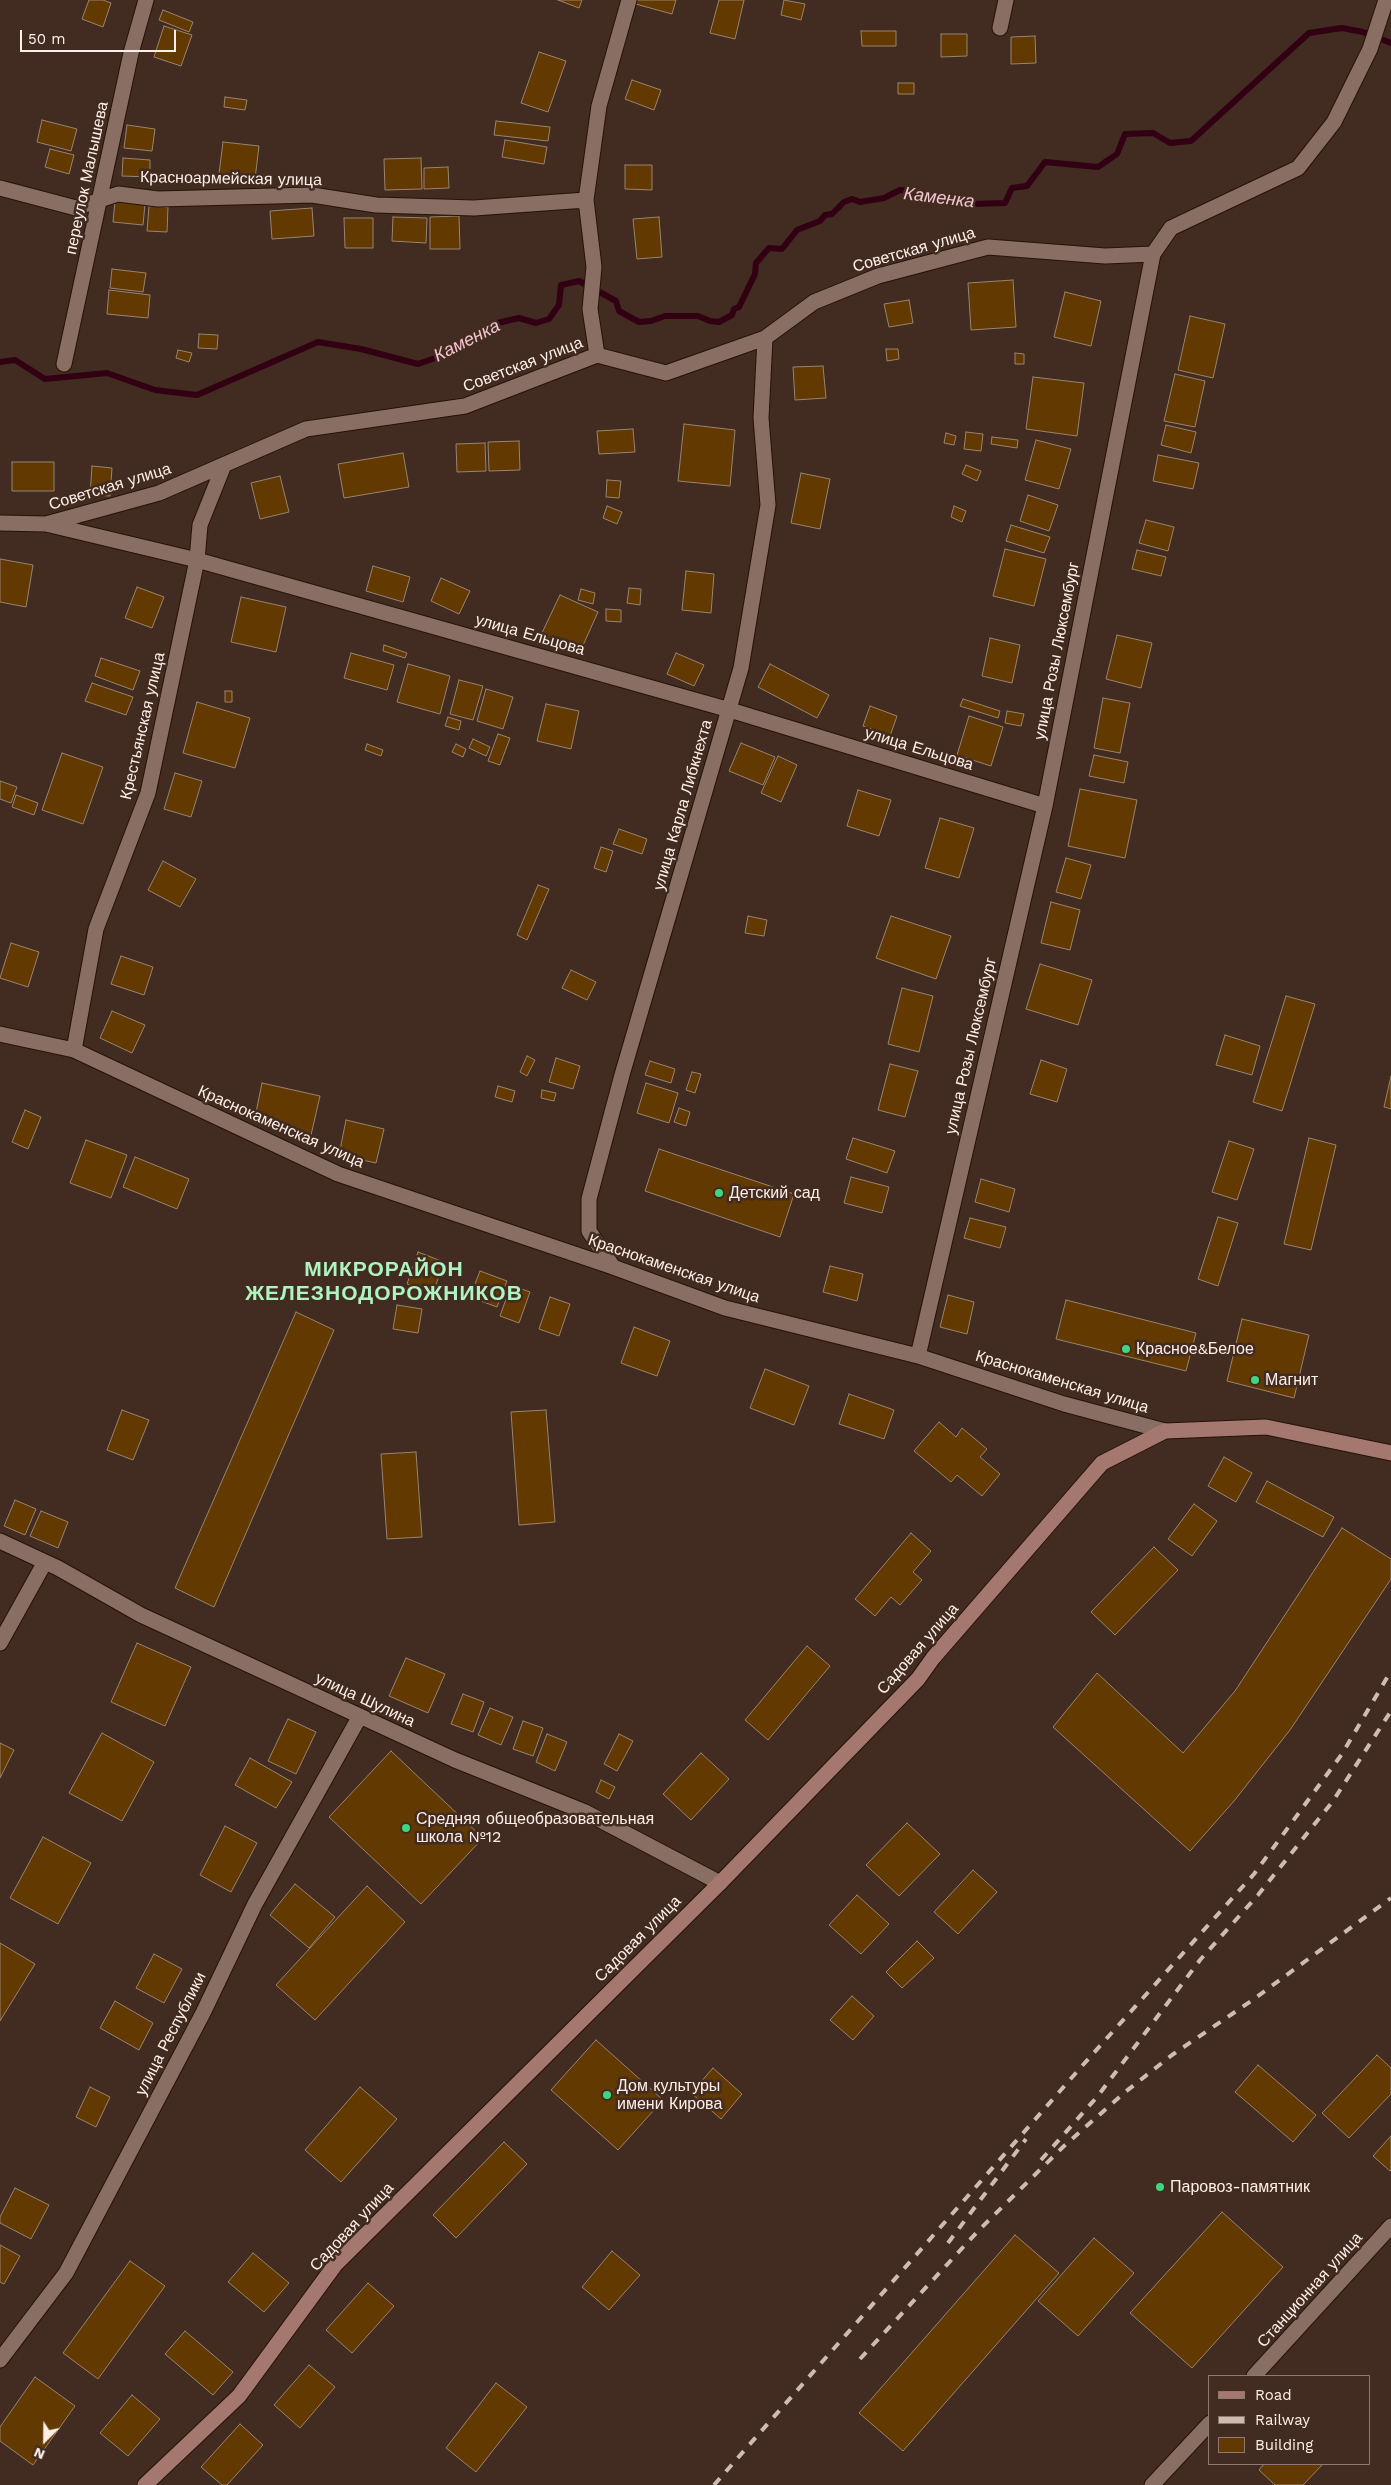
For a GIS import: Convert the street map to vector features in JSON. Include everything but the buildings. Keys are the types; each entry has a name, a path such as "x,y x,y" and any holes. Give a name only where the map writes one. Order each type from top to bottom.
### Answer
{"street":[{"name":"переулок Малышева","path":"64,364 131,53 146,0"},
{"path":"598,355 590,309 594,267 586,200 599,106 629,0"},
{"path":"1000,28 1006,0"},
{"name":"улица Розы Люксембург","path":"918,1356 1044,806 1153,254 1170,228 1298,168 1334,122 1370,50 1386,0"},
{"name":"Красноармейская улица","path":"0,188 76,208 118,194 158,199 312,195 376,205 474,208 586,200"},
{"name":"Советская улица","path":"46,524 159,493 306,429 465,406 598,355 666,373 765,338 814,302 878,276 988,247 1105,256 1153,254"},
{"name":"улица Карла Либкнехта","path":"613,1267 589,1231 589,1199 622,1075 741,668 768,505 760,418 765,338"},
{"name":"Крестьянская улица","path":"74,1050 96,929 148,793 197,560 200,525 224,465"},
{"name":"улица Ельцова","path":"0,523 46,524 197,560 730,710 1044,806"},
{"name":"Краснокаменская улица","path":"0,1034 74,1050 338,1174 613,1267 725,1308 918,1356 1064,1404 1165,1431 1266,1427 1391,1453"},
{"name":"Садовая улица","path":"145,2485 239,2396 335,2265 720,1883 918,1679 933,1658 1102,1463 1165,1431"},
{"name":"улица Шулина","path":"0,1541 45,1562 141,1615 454,1760 584,1812 720,1883"},
{"path":"0,1643 45,1562"},
{"name":"улица Республики","path":"0,2360 66,2273 203,2013 255,1904 360,1716"},
{"name":"Станционная улица","path":"1255,2375 1391,2226"},
{"path":"1152,2485 1208,2425"}],"waterway":[{"name":"Каменка","path":"0,362 15,360 45,379 107,373 155,390 197,395 318,342 361,349 418,364 447,354 497,323 519,318 536,323 549,319 559,305 561,285 579,281 616,301 619,311 639,322 651,321 665,316 698,316 710,321 719,322 732,315 734,309 739,307 755,274 756,263 769,248 782,249 797,230 820,221 825,215 832,214 844,202 852,199 860,202 884,198 900,190 925,193 947,201 971,204 1005,203 1012,188 1027,186 1045,162 1098,167 1117,154 1125,134 1153,133 1170,143 1191,141 1309,33 1342,28 1363,32 1391,43"}],"railway":[{"path":"714,2485 1082,2066 1254,1874 1342,1754 1391,1671"},
{"path":"1041,2160 1097,2097 1200,1960 1258,1895 1333,1801 1391,1711"},
{"path":"860,2359 978,2231 1064,2146 1124,2093 1172,2055 1254,1999 1391,1898"},
{"path":"948,2243 1026,2139"}],"place":[{"name":"Детский сад","path":"719,1193"},
{"name":"Красное&Белое","path":"1126,1349"},
{"name":"Магнит","path":"1255,1380"},
{"name":"Средняя общеобразовательная школа №12","path":"406,1828"},
{"name":"Дом культуры имени Кирова","path":"607,2095"},
{"name":"Паровоз-памятник","path":"1160,2187"}],"district":[{"name":"МИКРОРАЙОН ЖЕЛЕЗНОДОРОЖНИКОВ","path":"384,1282"}]}
